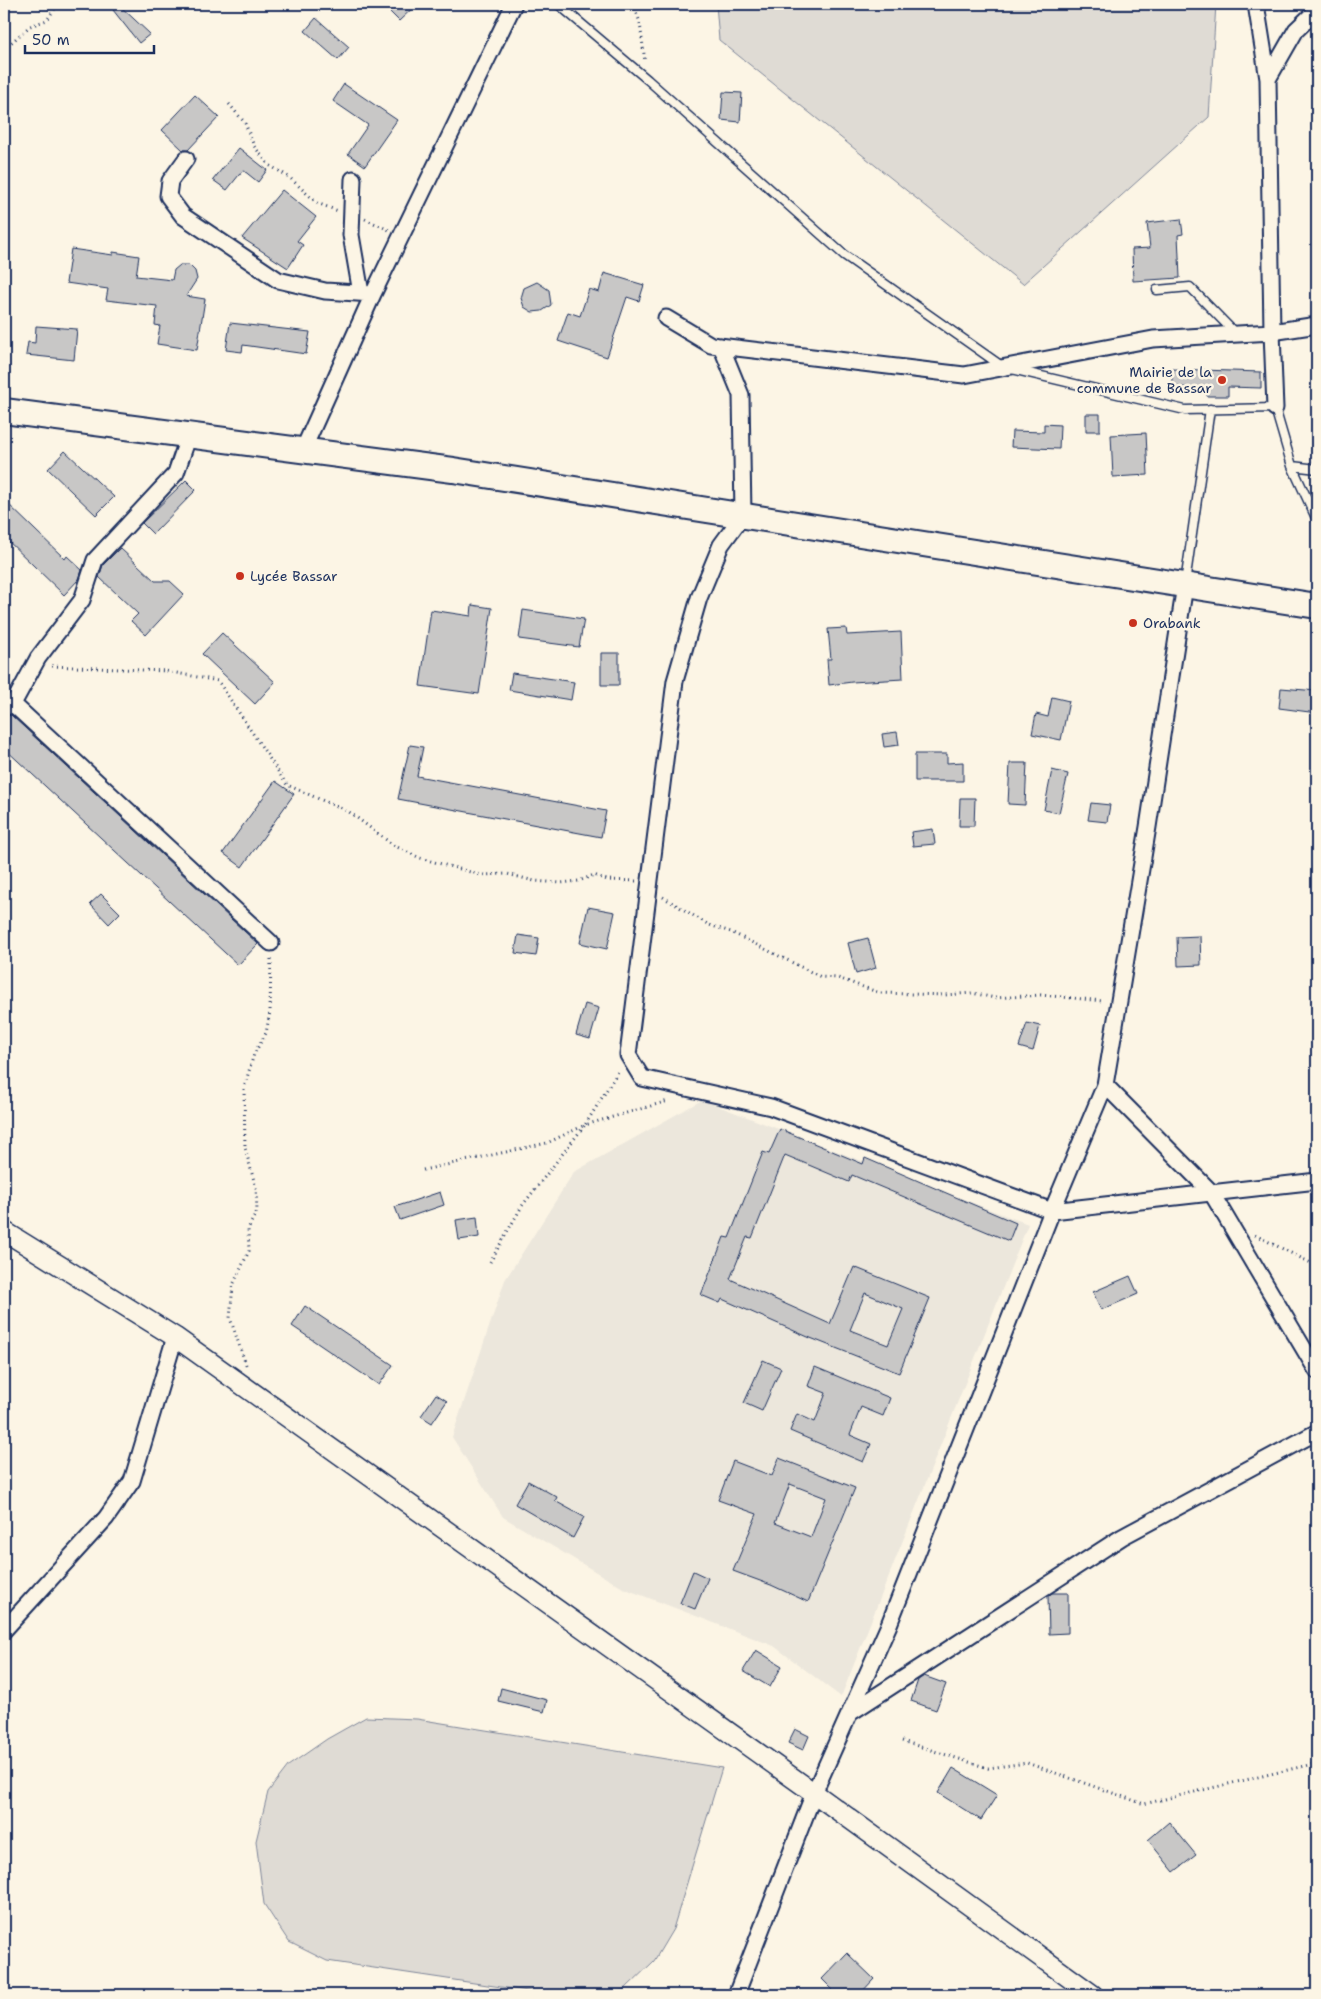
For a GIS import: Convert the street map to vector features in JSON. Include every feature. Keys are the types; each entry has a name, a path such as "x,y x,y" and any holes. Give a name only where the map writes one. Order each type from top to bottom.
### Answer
{"main road":[{"path":"4,411 452,470 1317,606"}],"street":[{"path":"303,450 367,294 401,236 514,4"},
{"path":"1256,4 1268,80 1275,408"},
{"path":"1268,80 1296,30 1317,10"},
{"path":"186,159 170,181 168,196 183,216 278,280 325,291 367,294"},
{"path":"353,179 351,236 367,294"},
{"path":"666,318 711,345 964,375 1153,339 1272,332 1317,325"},
{"path":"720,346 742,395 743,515 721,545 699,598 676,681 628,1055 642,1078 772,1107 1052,1211 1317,1181"},
{"path":"189,435 176,473 95,560 82,600 34,665 8,706 271,943"},
{"path":"736,1995 814,1793 888,1627 1052,1211 1105,1085 1185,584"},
{"path":"1105,1085 1211,1192 1317,1371"},
{"path":"4,1231 175,1337 814,1793 1093,1995"},
{"path":"4,1630 106,1518 132,1481 175,1337"},
{"path":"850,1713 1122,1537 1317,1432"}],"lane":[{"path":"558,4 648,80 844,254 1003,367 1185,410 1275,408 1292,466 1317,520"},
{"path":"1157,290 1190,287 1236,334"},
{"path":"1185,584 1210,409"},
{"path":"1292,466 1317,469"}],"path":[{"path":"4,49 30,26 47,20 58,4"},
{"path":"186,4 190,7"},
{"path":"634,4 640,23 648,80"},
{"path":"229,104 245,123 254,146 269,165 289,177 317,203 375,222 401,236"},
{"path":"34,665 166,671 218,681 286,785 349,812 393,845 420,858 481,874 507,874 534,881 560,883 579,881 594,875 607,880 633,880 649,887 709,925 731,932 821,976 838,978 880,993 945,996 972,993 995,998 1041,995 1119,1002"},
{"path":"255,1394 230,1318 233,1286 249,1250 248,1229 257,1211 256,1188 245,1148 244,1088 254,1054 266,1033 270,1012 271,943"},
{"path":"490,1262 522,1206 585,1125 628,1055"},
{"path":"424,1170 547,1143 585,1125 703,1092"},
{"path":"1229,1222 1317,1266"},
{"path":"902,1741 988,1768 1027,1763 1144,1804 1317,1763"}],"shaded area":[{"path":"716,4 1216,4 1209,117 1023,284 719,40"},
{"path":"702,1100 1028,1224 841,1697 774,1646 623,1588 503,1517 452,1437 505,1280 574,1172"},
{"path":"366,1717 417,1719 722,1768 673,1929 654,1961 625,1989 604,1995 541,1993 327,1961 289,1942 264,1904 256,1841 268,1792 288,1766 327,1739"}],"building":[{"path":"382,4 417,4 399,21"},
{"path":"119,5 150,34 139,43 113,10"},
{"path":"316,18 349,47 338,60 305,31"},
{"path":"344,84 397,120 365,166 348,154 368,125 333,101"},
{"path":"723,92 742,93 740,122 721,120"},
{"path":"195,95 219,117 188,150 183,150 162,130"},
{"path":"239,148 267,170 258,182 243,170 227,190 213,180"},
{"path":"282,190 316,217 297,241 303,245 288,268 242,238"},
{"path":"1181,219 1183,234 1178,235 1180,278 1133,281 1132,249 1150,248 1147,223"},
{"path":"71,249 113,255 113,252 139,256 136,276 172,280 174,270 180,265 189,265 195,271 197,279 186,296 205,299 197,350 157,344 160,326 155,325 157,306 106,300 108,289 66,283"},
{"path":"604,273 644,285 639,301 627,297 607,357 558,341 568,312 580,316 589,289 599,292"},
{"path":"537,282 549,290 551,305 542,311 532,312 524,307 521,298 524,288"},
{"path":"230,323 310,332 306,354 243,345 242,352 226,350"},
{"path":"36,326 77,329 74,360 26,355 28,342 35,343"},
{"path":"1172,369 1261,372 1261,388 1228,387 1228,396 1207,396 1207,388 1172,387"},
{"path":"1086,414 1100,414 1100,431 1086,431"},
{"path":"1044,424 1060,425 1059,449 1011,447 1012,431 1044,432"},
{"path":"1146,433 1148,475 1113,477 1111,435"},
{"path":"65,451 114,497 96,515 48,469"},
{"path":"186,480 196,490 153,534 142,523"},
{"path":"4,500 65,559 67,556 82,570 79,579 64,595 4,537"},
{"path":"120,548 155,581 170,581 184,594 146,635 131,621 138,614 99,577 103,565"},
{"path":"472,605 492,608 479,694 420,686 431,610 471,616"},
{"path":"523,610 584,619 579,647 519,639"},
{"path":"846,628 847,635 901,632 903,679 829,685 827,659 831,659 828,629"},
{"path":"222,633 275,682 255,704 202,654"},
{"path":"601,653 619,653 619,685 601,685"},
{"path":"512,673 574,682 571,700 509,690"},
{"path":"1281,688 1317,691 1317,713 1279,708"},
{"path":"1052,697 1069,701 1061,740 1032,734 1036,714 1048,717"},
{"path":"11,715 258,944 238,965 4,748 4,717"},
{"path":"897,732 899,745 884,747 882,734"},
{"path":"410,745 423,747 417,776 606,811 601,837 398,799"},
{"path":"915,754 947,754 947,763 963,762 963,781 915,781"},
{"path":"1010,763 1027,763 1025,805 1008,804"},
{"path":"1052,770 1068,774 1059,813 1044,810"},
{"path":"275,781 294,794 242,867 223,853"},
{"path":"960,798 975,798 974,826 959,826"},
{"path":"1091,803 1110,805 1107,822 1088,820"},
{"path":"933,829 935,844 913,846 911,832"},
{"path":"101,894 120,913 109,924 90,904"},
{"path":"588,907 615,912 607,949 580,943"},
{"path":"518,935 539,938 536,956 515,953"},
{"path":"1200,936 1201,965 1178,966 1177,937"},
{"path":"868,938 876,968 856,974 848,943"},
{"path":"585,1004 599,1008 590,1039 576,1035"},
{"path":"1027,1023 1040,1026 1033,1051 1019,1047"},
{"path":"780,1129 863,1164 865,1158 1016,1223 1009,1241 852,1175 849,1182 785,1155 752,1238 747,1237 730,1279 830,1324 854,1267 930,1298 899,1373 808,1337 722,1299 720,1303 701,1295 724,1237 729,1238 763,1152 769,1154","holes":["865,1293 903,1309 888,1345 850,1330"]},
{"path":"440,1192 444,1205 400,1220 395,1207"},
{"path":"477,1217 479,1237 459,1240 456,1220"},
{"path":"1130,1276 1138,1294 1101,1310 1093,1292"},
{"path":"305,1306 393,1365 379,1385 292,1326"},
{"path":"763,1360 781,1368 762,1411 744,1403"},
{"path":"815,1367 890,1398 883,1416 861,1407 850,1435 871,1444 863,1462 790,1431 797,1414 815,1422 826,1393 808,1386"},
{"path":"436,1394 447,1401 432,1423 421,1416"},
{"path":"779,1458 855,1488 808,1602 771,1585 733,1571 757,1514 718,1500 733,1461 772,1476","holes":["790,1484 826,1498 811,1537 775,1523"]},
{"path":"528,1481 557,1497 555,1501 584,1517 573,1538 515,1504"},
{"path":"693,1571 708,1578 695,1609 680,1603"},
{"path":"1052,1593 1068,1593 1068,1633 1049,1634 1048,1596"},
{"path":"756,1650 782,1666 770,1687 743,1671"},
{"path":"924,1676 946,1684 936,1710 911,1701 918,1680"},
{"path":"501,1688 547,1700 544,1712 498,1701"},
{"path":"795,1729 809,1736 803,1750 788,1743"},
{"path":"953,1768 997,1795 981,1820 938,1793"},
{"path":"1169,1822 1196,1855 1174,1872 1148,1840"},
{"path":"847,1953 874,1979 859,1995 838,1995 822,1979"}],"place":[{"name":"Mairie de la commune de Bassar","path":"1222,380"},
{"name":"Lycée Bassar","path":"240,576"},
{"name":"Orabank","path":"1133,623"}]}
